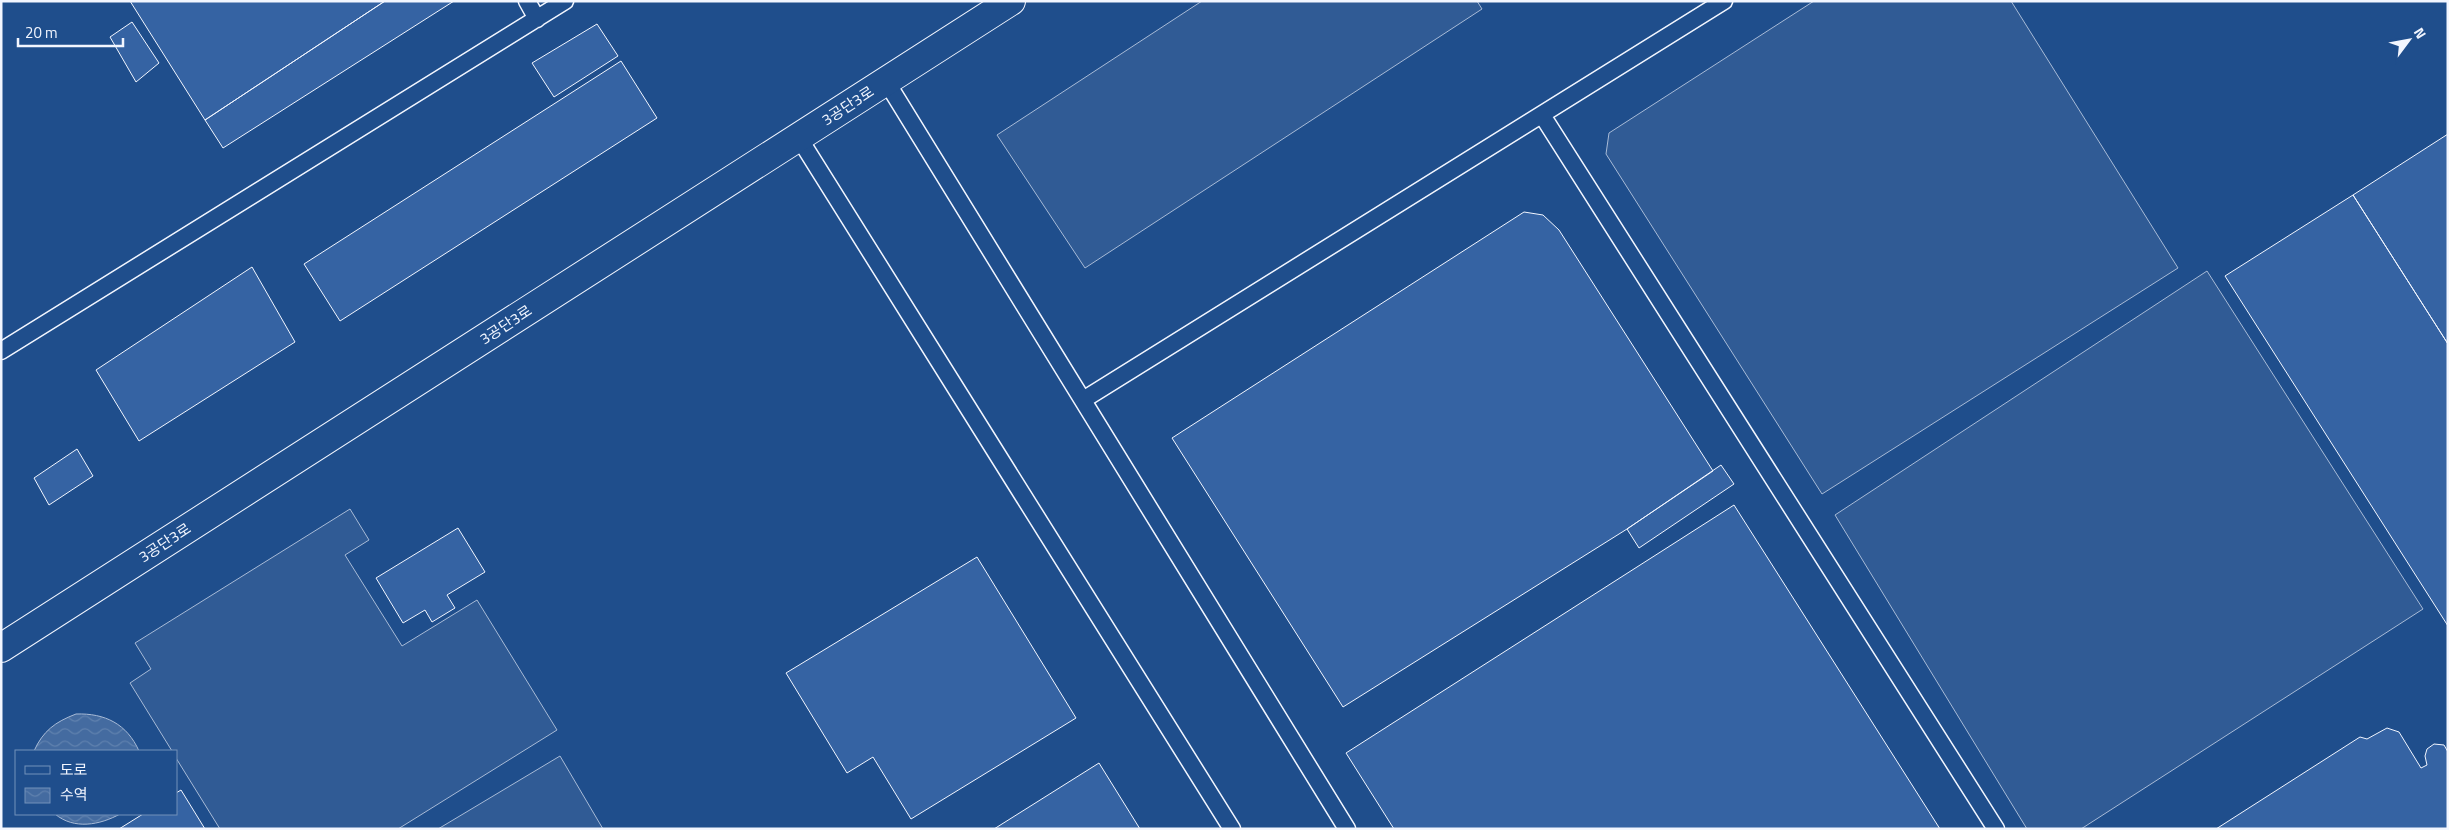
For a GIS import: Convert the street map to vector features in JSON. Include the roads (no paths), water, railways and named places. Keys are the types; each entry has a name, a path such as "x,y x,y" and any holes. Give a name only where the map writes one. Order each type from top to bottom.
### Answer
{"main road":[{"name":"3공단3로","path":"1,648 1011,1"}],"lane":[{"path":"526,1 537,18"},
{"path":"1,351 565,1"},
{"path":"1083,400 1724,1"},
{"path":"886,82 1347,829"},
{"path":"1542,116 1996,829"},
{"path":"799,138 1232,829"}],"water":[{"path":"76,714 106,718 121,727 138,750 35,750 41,738 50,728"},
{"path":"56,815 118,815 104,821 87,824 79,824 62,819"}]}
